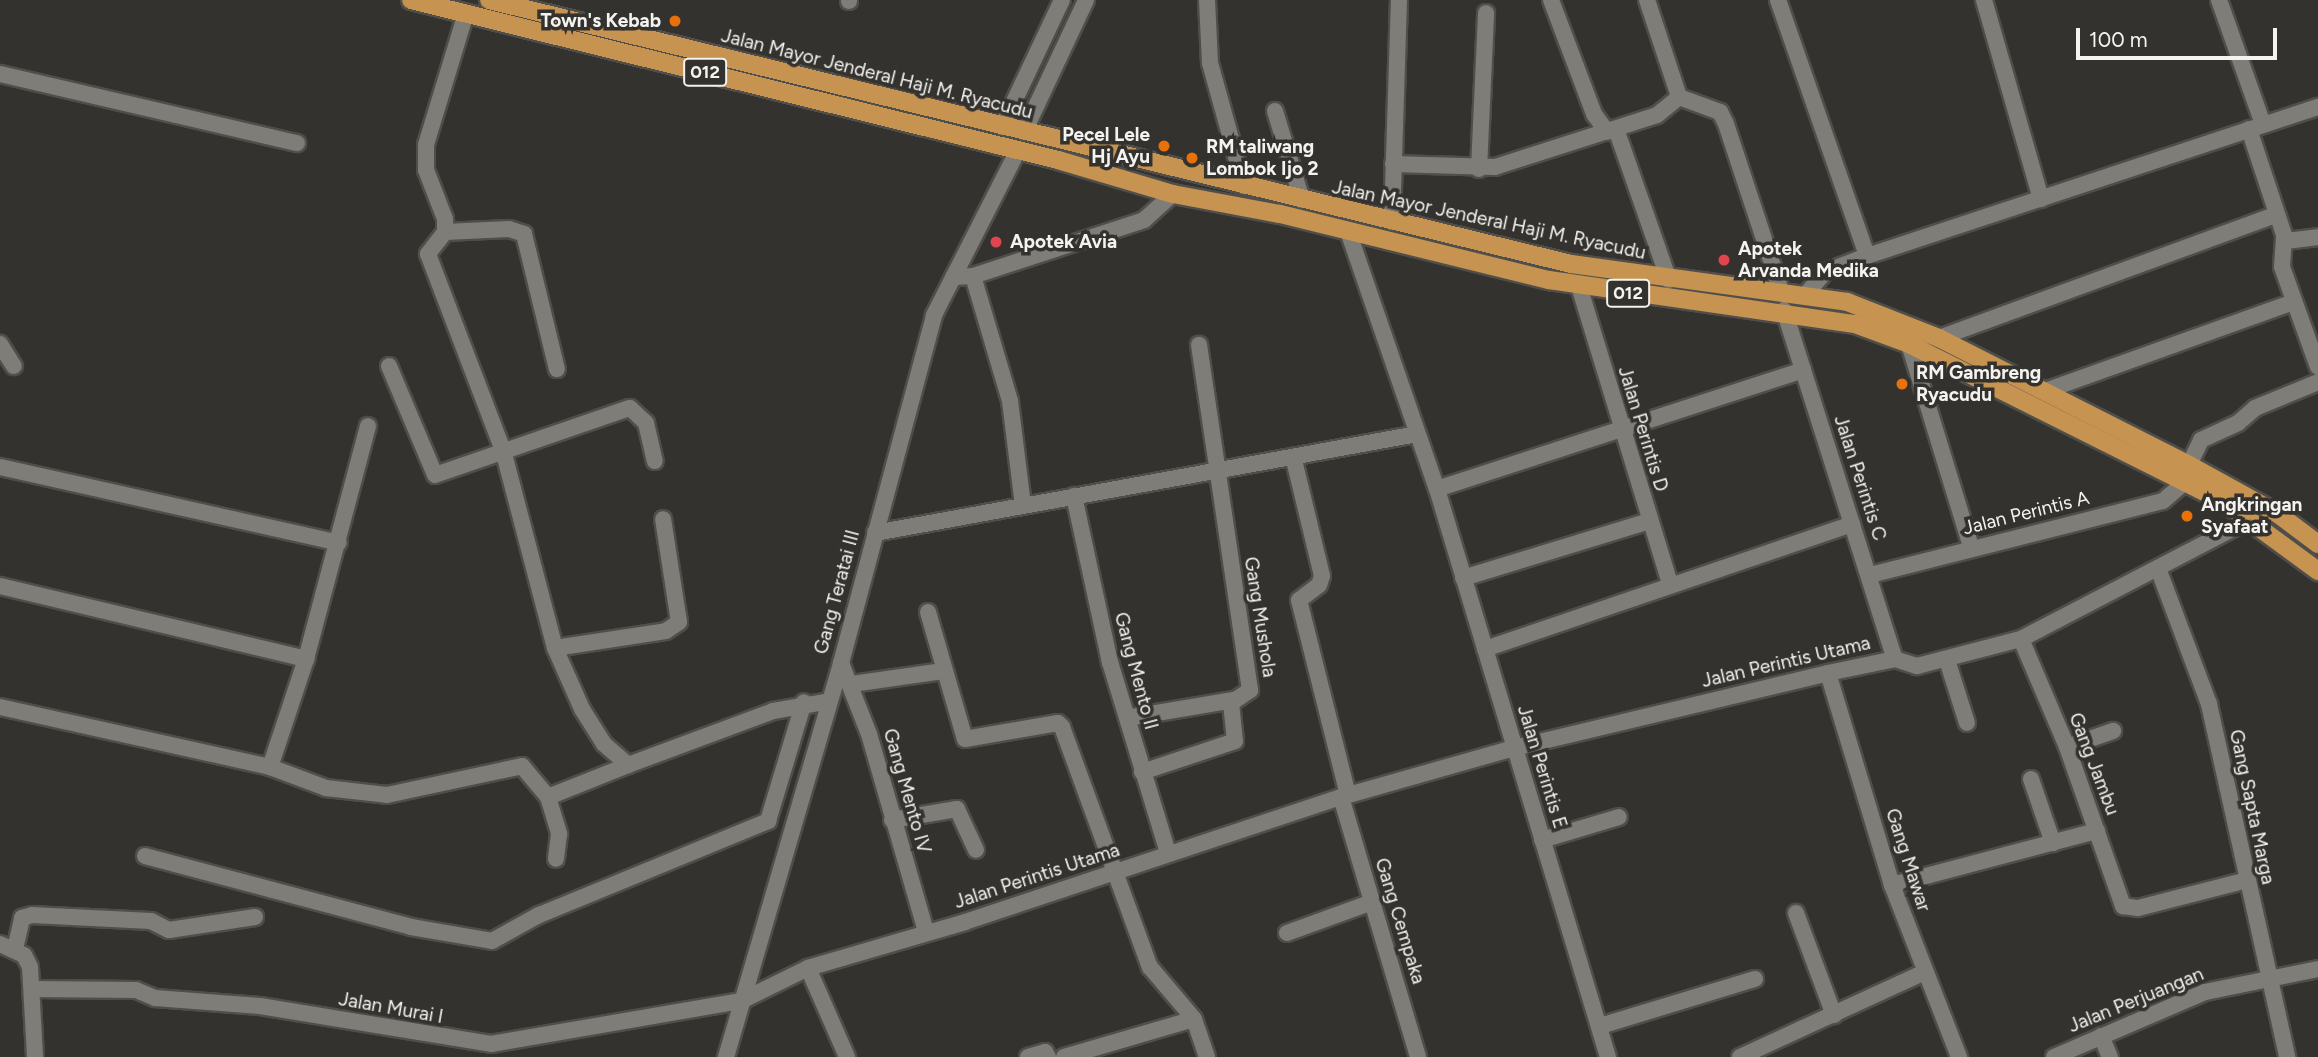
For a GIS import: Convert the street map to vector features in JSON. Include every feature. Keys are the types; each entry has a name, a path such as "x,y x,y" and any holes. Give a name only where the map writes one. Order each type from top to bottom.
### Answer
{"main road":[{"name":"Jalan Mayor Jenderal Haji M. Ryacudu","path":"411,0 437,4 1010,148 1173,194 1280,214 1579,286 1784,310 1847,322 1909,344 2187,474 2316,539"},
{"name":"Jalan Mayor Jenderal Haji M. Ryacudu","path":"488,0 1571,264 1669,280 1807,293 1861,306 1939,338 2045,391 2187,474 2252,519 2318,571"},
{"path":"1248,187 1287,202 1288,209 1280,214"},
{"path":"1302,200 1299,213 1344,230"}],"street":[{"path":"1013,129 1062,0"},
{"path":"1013,129 1086,0"},
{"path":"1207,0 1210,63 1248,187"},
{"path":"1392,222 1399,0"},
{"path":"1551,0 1594,114 1611,131 1669,280"},
{"path":"1647,0 1679,97"},
{"path":"1778,0 1867,256"},
{"path":"1984,0 2042,198"},
{"path":"2219,0 2256,127 2276,215 2284,238 2280,256 2318,367"},
{"path":"445,232 424,161 466,13"},
{"path":"1479,169 1486,13"},
{"path":"0,74 298,143"},
{"path":"1393,163 1479,169 1657,115 1679,97"},
{"path":"1679,97 1720,112 1781,290"},
{"path":"1807,293 1825,272 1867,256 2318,107"},
{"path":"1275,111 1302,200"},
{"name":"Gang Teratai III","path":"726,1057 815,701 841,663 933,315 953,277 1010,148"},
{"path":"953,277 973,276 1144,220 1173,194"},
{"path":"1939,338 2276,215"},
{"path":"557,369 524,234 509,229 445,232 428,254 503,450 555,648 604,744 628,765"},
{"name":"Jalan Perintis E","path":"1344,230 1437,489 1608,1057"},
{"path":"2284,238 2292,244 2318,237"},
{"path":"973,276 1010,401 1023,505"},
{"name":"Jalan Perintis D","path":"1579,286 1620,429 1670,584"},
{"path":"2045,391 2294,302"},
{"name":"Jalan Perintis C","path":"1784,310 1895,659"},
{"path":"0,344 14,366"},
{"path":"1909,344 1971,547"},
{"path":"1199,345 1214,474"},
{"path":"389,366 432,473 440,475 503,450 630,408 646,423 656,461"},
{"path":"1437,489 1803,370"},
{"path":"2187,474 2201,440 2238,423 2255,408 2318,382"},
{"path":"270,767 306,659 368,426"},
{"path":"875,533 1074,496 1294,460 1417,434"},
{"path":"1294,460 1322,576 1319,585 1300,596 1301,609 1345,796"},
{"path":"0,467 339,543"},
{"name":"Gang Mushola","path":"1214,474 1251,688 1233,700"},
{"name":"Jalan Perintis A","path":"1870,575 1971,547 2163,501 2187,474"},
{"name":"Gang Mento II","path":"1074,496 1126,718 1168,853"},
{"path":"555,648 674,628 679,613 663,519"},
{"name":"Jalan Perintis Utama","path":"739,1002 808,968 1114,873 1345,796 1514,748 1828,673 1895,659 1917,666 2021,639 2159,571 2252,519"},
{"path":"1463,578 1650,521"},
{"path":"1485,649 1852,524"},
{"name":"Gang Sapta Marga","path":"2159,571 2209,704 2267,977 2287,1057"},
{"path":"0,586 306,659"},
{"path":"928,612 943,671 968,741 1058,723 1062,727 1150,967 1194,1019 1208,1057"},
{"name":"Gang Jambu","path":"2021,639 2067,747 2123,906 2138,908 2247,880"},
{"path":"1947,660 1967,723"},
{"name":"Gang Mento IV","path":"841,663 852,684 926,932"},
{"path":"852,684 943,671"},
{"name":"Gang Mawar","path":"1828,673 1892,885 1959,1057"},
{"path":"1126,718 1233,700 1235,741 1142,772"},
{"path":"548,797 628,765 815,701"},
{"path":"145,856 411,927 492,941 539,915 768,821 815,701"},
{"path":"0,707 270,767 326,788 387,795 522,766 548,797 559,834 556,859"},
{"path":"2067,747 2113,731"},
{"path":"2031,779 2053,843"},
{"name":"Gang Cempaka","path":"1345,796 1372,902 1418,1057"},
{"path":"892,820 957,809 975,850"},
{"path":"1542,840 1619,817"},
{"path":"1892,885 2097,831"},
{"path":"1287,933 1372,902"},
{"path":"1796,913 1834,1015"},
{"path":"35,1057 33,989 28,960 8,947 22,918 32,915 151,921 169,930 255,918"},
{"path":"808,968 847,1057"},
{"name":"Jalan Perjuangan","path":"2054,1057 2204,992 2267,977 2318,969"},
{"path":"1740,1057 1925,972"},
{"path":"1601,1027 1755,979"},
{"name":"Jalan Murai I","path":"33,989 136,990 155,998 260,1006 491,1044 739,1002"},
{"path":"1064,1057 1194,1019"},
{"path":"2101,1036 2110,1057"},
{"path":"1028,1057 1045,1052 1048,1057"}],"place":[{"name":"Town's Kebab","path":"675,21"},
{"name":"Pecel Lele Hj Ayu","path":"1164,146"},
{"name":"RM taliwang Lombok Ijo 2","path":"1192,158"},
{"name":"Apotek Avia","path":"996,242"},
{"name":"Apotek Arvanda Medika","path":"1724,260"},
{"name":"RM Gambreng Ryacudu","path":"1902,384"},
{"name":"Angkringan Syafaat","path":"2187,516"}]}
